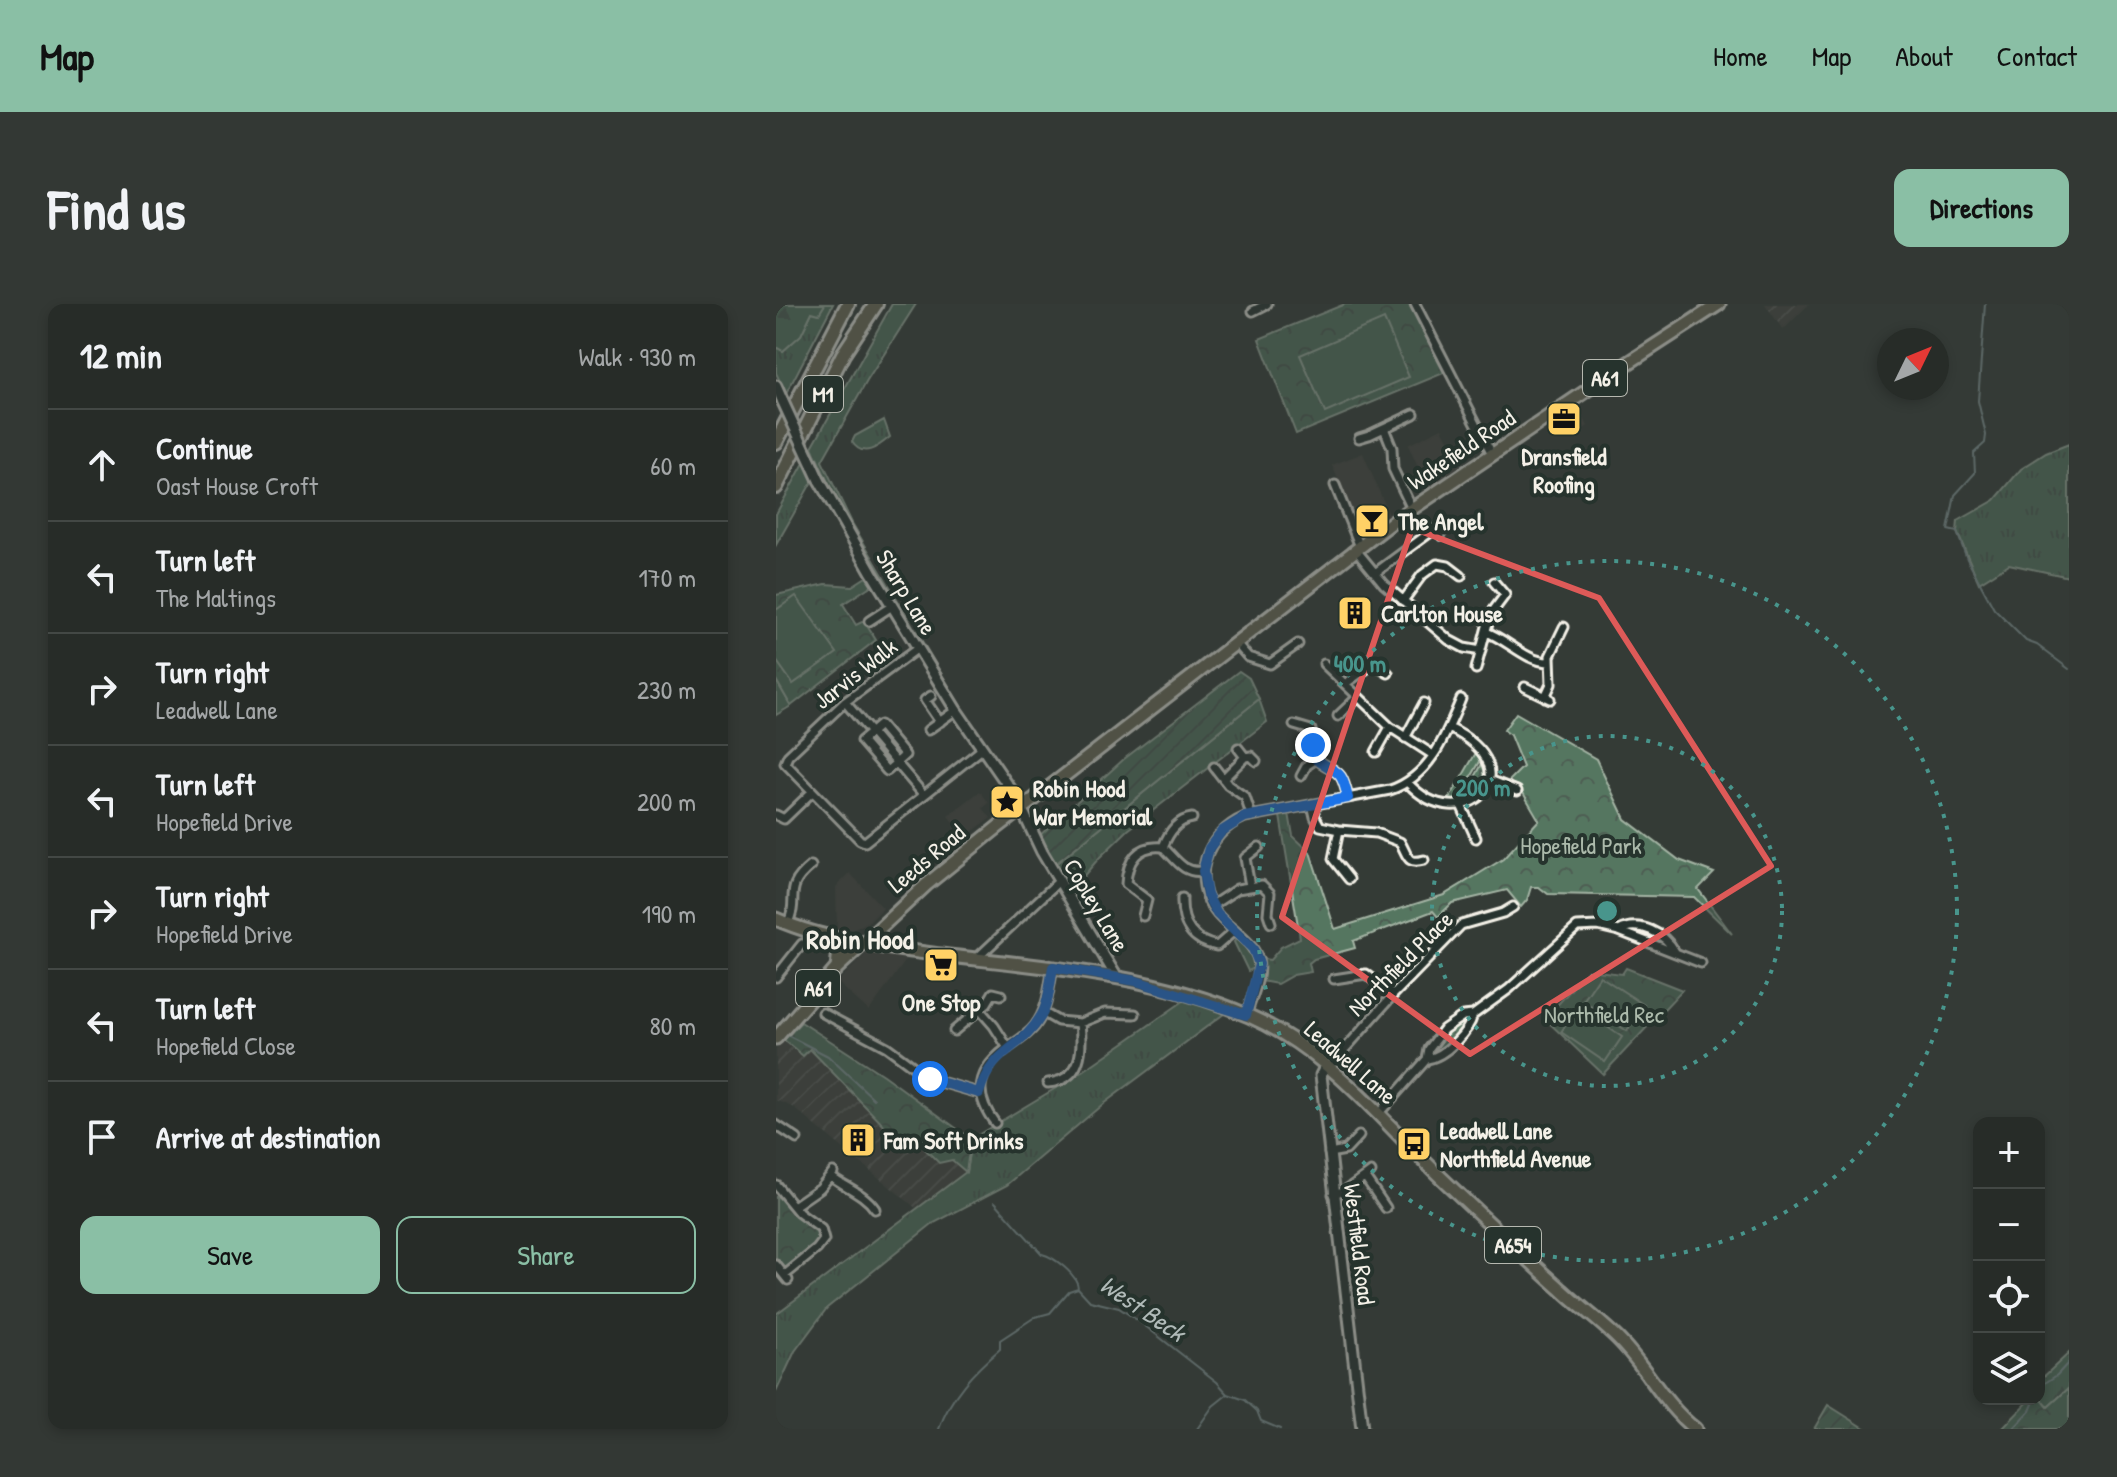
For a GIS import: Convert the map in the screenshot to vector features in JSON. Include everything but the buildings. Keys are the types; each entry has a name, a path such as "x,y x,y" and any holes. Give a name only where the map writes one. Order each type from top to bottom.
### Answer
{"highway":[{"name":"M1","path":"776,442 848,304"},
{"name":"M1","path":"776,487 843,354 876,304"}],"main road":[{"name":"Wakefield Road","path":"1236,643 1412,509 1719,304"},
{"name":"Leeds Road","path":"776,1038 837,968 926,885 1236,643"},
{"name":"A654","path":"782,921 864,942"},
{"path":"882,925 882,938 890,947"},
{"path":"831,936 839,949 837,968"},
{"name":"Leadwell Lane","path":"864,942 1117,978 1168,990 1246,1015 1281,1032 1328,1066 1379,1113 1432,1170 1624,1345 1670,1405 1695,1429"}],"street":[{"path":"1253,311 1267,304"},
{"path":"1415,304 1492,454"},
{"name":"Sharp Lane","path":"776,386 819,480 892,606 1022,809"},
{"path":"1356,437 1406,423 1414,414"},
{"path":"1384,428 1392,448 1393,469 1412,509"},
{"path":"1335,485 1358,548 1375,573 1403,601 1458,646 1481,651"},
{"path":"1375,573 1436,528 1441,535"},
{"path":"1441,563 1442,553"},
{"path":"1403,601 1422,575 1441,563"},
{"path":"1441,563 1461,576"},
{"path":"1494,582 1505,595 1514,599"},
{"path":"1476,669 1490,615 1505,595"},
{"path":"871,606 873,618 892,606"},
{"path":"1525,687 1547,698 1554,637 1564,627"},
{"path":"1486,632 1499,636 1537,660 1549,662"},
{"path":"1236,643 1248,657 1270,664 1298,644"},
{"name":"Jarvis Walk","path":"780,764 845,702 918,648"},
{"path":"1324,664 1390,727 1433,755"},
{"path":"1345,684 1373,664 1388,673"},
{"path":"931,696 925,700 940,722"},
{"path":"1338,716 1358,697"},
{"path":"1246,1015 1259,964 1253,949 1211,906 1204,886 1206,854 1217,836 1237,820 1251,815 1390,790 1408,783 1433,755 1461,699"},
{"path":"845,702 923,794"},
{"path":"1405,738 1424,703"},
{"path":"928,730 956,710"},
{"path":"1294,725 1311,730 1316,759"},
{"path":"1376,752 1390,727"},
{"path":"1408,783 1436,804 1461,805 1480,795 1492,781 1490,766 1479,747 1449,728"},
{"path":"871,733 861,741 887,771 896,763"},
{"path":"1223,779 1253,757 1238,748"},
{"path":"780,764 860,840 870,840 982,749"},
{"path":"1301,776 1307,765 1316,759"},
{"path":"1316,759 1338,771 1348,798"},
{"path":"1214,767 1234,790 1245,797 1251,815"},
{"path":"1492,781 1517,791"},
{"path":"776,815 784,819 812,792"},
{"path":"1312,804 1320,826 1339,830 1368,828 1400,842 1405,855 1412,862 1424,860"},
{"path":"1461,805 1476,838"},
{"name":"Copley Lane","path":"1022,809 1035,839 1117,978"},
{"path":"1163,847 1171,832 1187,816"},
{"path":"1339,830 1333,859 1349,879"},
{"path":"1143,916 1147,900 1128,887 1130,861 1140,850 1163,847 1182,867 1189,871 1203,871"},
{"path":"1250,886 1245,858 1259,847"},
{"path":"782,921 793,913 792,892 800,875 811,866"},
{"path":"976,959 1059,881"},
{"path":"1211,906 1237,889 1262,885 1270,893 1268,914 1271,923"},
{"path":"783,888 792,892"},
{"path":"1182,898 1178,908 1191,934 1217,946 1234,931"},
{"name":"Northfield Place","path":"1328,1066 1461,925 1513,907"},
{"path":"1427,1059 1429,1049 1444,1029 1463,1016 1473,1015 1509,989 1577,927 1651,930 1668,942 1675,952 1701,963"},
{"path":"776,977 802,944"},
{"path":"995,1123 983,1106 979,1093 992,1064 1026,1036 1044,1013 1053,967"},
{"path":"1334,979 1366,974 1393,995"},
{"path":"954,1031 980,1010 993,993 1001,995"},
{"path":"980,1010 1008,1048"},
{"path":"823,1013 887,1047 930,1079 979,1093"},
{"path":"1044,1013 1058,1021 1080,1023 1105,1013 1135,1014"},
{"path":"1379,1113 1427,1059 1439,1055 1454,1041 1469,1025 1473,1015"},
{"path":"1048,1083 1064,1078 1078,1066 1081,1059 1080,1023"},
{"name":"Westfield Road","path":"1328,1066 1321,1075 1362,1429"},
{"path":"777,1127 797,1139"},
{"path":"1329,1153 1346,1150 1359,1136"},
{"path":"794,1206 812,1195 832,1174 846,1188 866,1198 875,1209"},
{"path":"1333,1194 1346,1190 1368,1174 1386,1208"},
{"path":"777,1189 821,1229 824,1240"},
{"path":"776,1265 786,1277 824,1240 833,1237"}],"highlighted area":[{"path":"1412,528 1599,598 1771,866 1470,1054 1282,917"}],"shaded area":[{"path":"1765,304 1809,304 1783,330"},
{"path":"1577,405 1588,426 1581,431 1565,413"},
{"path":"1442,428 1463,467 1428,490 1408,445"},
{"path":"1363,453 1390,517 1362,538 1332,465"},
{"path":"980,791 989,803 983,808 991,818 965,837 948,816"},
{"path":"850,873 883,908 870,921 851,931 837,930 836,887"},
{"path":"870,950 909,956 869,1011 837,982"},
{"path":"784,1040 803,1055 810,1048 888,1130 916,1140 938,1163 952,1160 966,1172 917,1209 793,1107 776,1100 776,1049"}],"green space":[{"path":"776,304 825,304 819,314 812,312 801,335 783,351 776,347"},
{"path":"825,304 833,304 786,394 776,373 776,347 783,351 801,335 812,312 819,313"},
{"path":"892,304 916,304 867,381 822,461 852,523 954,695 951,695 838,504 812,447"},
{"path":"1345,304 1411,304 1446,372 1296,434 1259,339"},
{"path":"1384,319 1409,377 1325,413 1300,355"},
{"path":"884,420 890,437 871,450 856,447 852,442 855,436"},
{"path":"2069,444 2069,577 2009,564 1979,583 1957,532 1958,521 1995,500 2021,469 2046,453"},
{"path":"805,461 814,478 776,545 776,514"},
{"path":"866,577 872,585 843,604 856,625 864,621 876,640 791,706 776,680 776,595 826,584 852,586"},
{"path":"796,596 837,653 793,684 776,660 776,610"},
{"path":"1239,671 1249,678 1259,699 1054,865 1038,837 1124,759"},
{"path":"776,680 791,706 776,715"},
{"path":"1259,699 1267,722 1128,830 1070,892 1054,865"},
{"name":"Hopefield Park","path":"1516,713 1596,759 1625,819 1679,860 1714,873 1698,889 1732,934 1694,897 1548,894 1539,887 1531,887 1521,907 1507,890 1452,903 1438,917 1433,911 1353,941 1355,948 1314,959 1309,963 1311,972 1293,975 1277,984 1261,981 1263,959 1270,960 1281,947 1300,938 1280,816 1289,813 1293,836 1310,852 1335,929 1444,895 1503,859 1539,820 1519,786 1508,782 1523,767 1510,735 1504,730"},
{"path":"1477,751 1482,758 1458,800 1448,801"},
{"path":"1482,764 1486,772 1482,786 1475,793 1465,796"},
{"path":"1236,939 1250,950 1255,968 1248,971 1234,942"},
{"name":"Northfield Rec","path":"1626,968 1682,990 1603,1074 1545,1019 1588,970 1622,974"},
{"path":"1600,976 1644,1005 1627,1031 1583,1001"},
{"path":"1185,1000 1225,1013 1103,1104 1007,1185 932,1224 827,1308 795,1351 776,1392 776,1314 966,1172 971,1139 1076,1076"},
{"path":"1578,1007 1622,1037 1605,1062 1561,1032"},
{"path":"1470,1018 1450,1043 1432,1055 1434,1045 1459,1022"},
{"path":"801,1022 883,1075 971,1139 966,1172 952,1160 939,1163 916,1140 888,1130 810,1049 803,1056 784,1040"},
{"path":"776,1197 782,1198 799,1219 817,1228 821,1240 785,1268 776,1260"},
{"path":"2069,1353 2069,1388 2048,1407 2045,1403 2045,1375"},
{"path":"2069,1388 2069,1429 2002,1429 2025,1405 2045,1403 2048,1407"},
{"path":"1828,1405 1866,1429 1814,1429"}],"waterway":[{"path":"1985,304 1978,401 1985,443 1974,453 1975,473 1955,495 1948,530 1957,532 1967,559 1994,609 2026,641 2037,645 2069,669"},
{"path":"789,1036 828,1056 874,1099"},
{"name":"West Beck","path":"995,1202 1042,1254 1070,1272 1078,1288 1090,1301 1119,1308 1140,1322 1228,1394 1245,1400 1257,1411 1261,1421 1280,1429"},
{"path":"939,1429 964,1385 1000,1349 1000,1340 1035,1317 1050,1313 1069,1291 1078,1288"},
{"path":"2045,1383 2069,1362"},
{"path":"1197,1429 1213,1406 1228,1394"},
{"path":"2013,1429 2032,1405"}],"place":[{"name":"Dransfield Roofing","path":"1564,419"},
{"name":"The Angel","path":"1372,521"},
{"name":"Carlton House","path":"1355,613"},
{"name":"Robin Hood War Memorial","path":"1007,802"},
{"name":"One Stop","path":"941,965"},
{"name":"Fam Soft Drinks","path":"858,1140"},
{"name":"Leadwell Lane Northfield Avenue","path":"1414,1144"}],"district":[{"name":"Robin Hood","path":"860,939"}],"route":[{"path":"930,1079 979,1093 983,1078 999,1055 1026,1036 1044,1013 1053,967 1136,981 1246,1015 1259,964 1253,949 1211,906 1204,886 1205,860 1217,836 1237,820 1348,798 1342,776 1333,767 1316,759 1313,745"}]}
